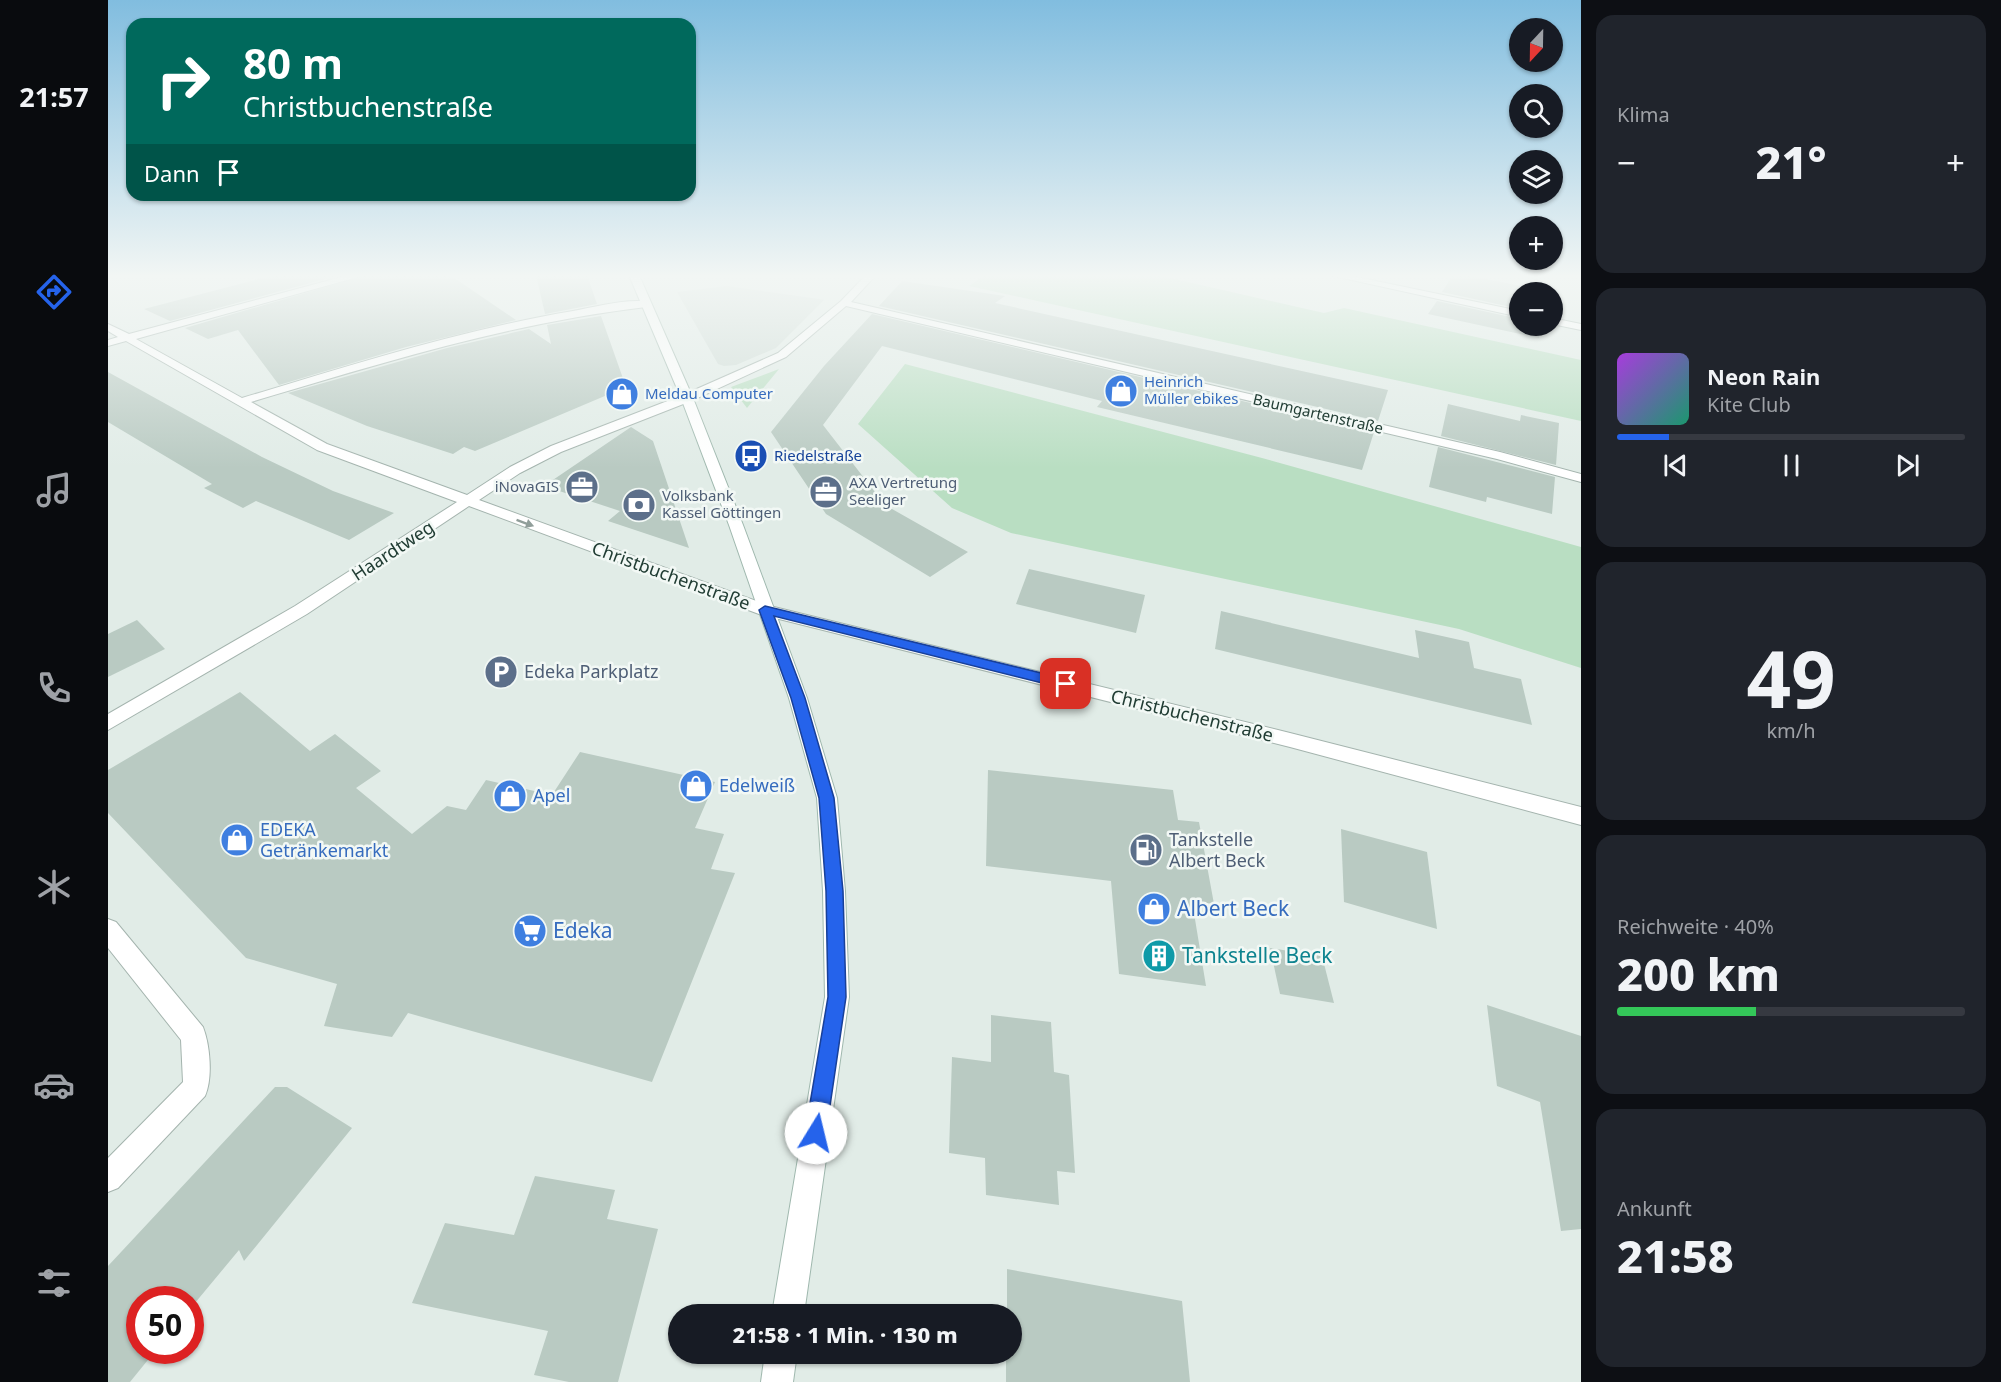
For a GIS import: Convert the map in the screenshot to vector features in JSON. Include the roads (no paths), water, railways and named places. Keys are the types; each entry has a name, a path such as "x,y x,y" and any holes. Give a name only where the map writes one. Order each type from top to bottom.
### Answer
{"street":[{"name":"Christbuchenstraße","path":"132,339 322,447 765,610 1278,737 1581,816"},
{"path":"240,402 450,339"},
{"path":"661,339 687,398 736,525 798,698 827,798 834,891 837,997 790,1304"},
{"path":"687,398 782,355 800,339"},
{"name":"Baumgartenstraße","path":"994,339 1500,456 1581,478"},
{"name":"Haardtweg","path":"108,723 301,610 471,501 515,470 556,449 687,398"},
{"path":"108,930 194,1036 196,1087 108,1178"},
{"path":"777,1382 779,1364"}],"place":[{"name":"Heinrich Müller ebikes","path":"1121,391"},
{"name":"Meldau Computer","path":"622,394"},
{"name":"Riedelstraße","path":"751,456"},
{"name":"iNovaGIS","path":"582,487"},
{"name":"AXA Vertretung Seeliger","path":"826,492"},
{"name":"Volksbank Kassel Göttingen","path":"639,505"},
{"name":"Edeka Parkplatz","path":"501,672"},
{"name":"Edelweiß","path":"696,786"},
{"name":"Apel","path":"510,796"},
{"name":"EDEKA Getränkemarkt","path":"237,840"},
{"name":"Tankstelle Albert Beck","path":"1146,850"},
{"name":"Albert Beck","path":"1154,909"},
{"name":"Edeka","path":"530,931"},
{"name":"Tankstelle Beck","path":"1159,956"}]}
